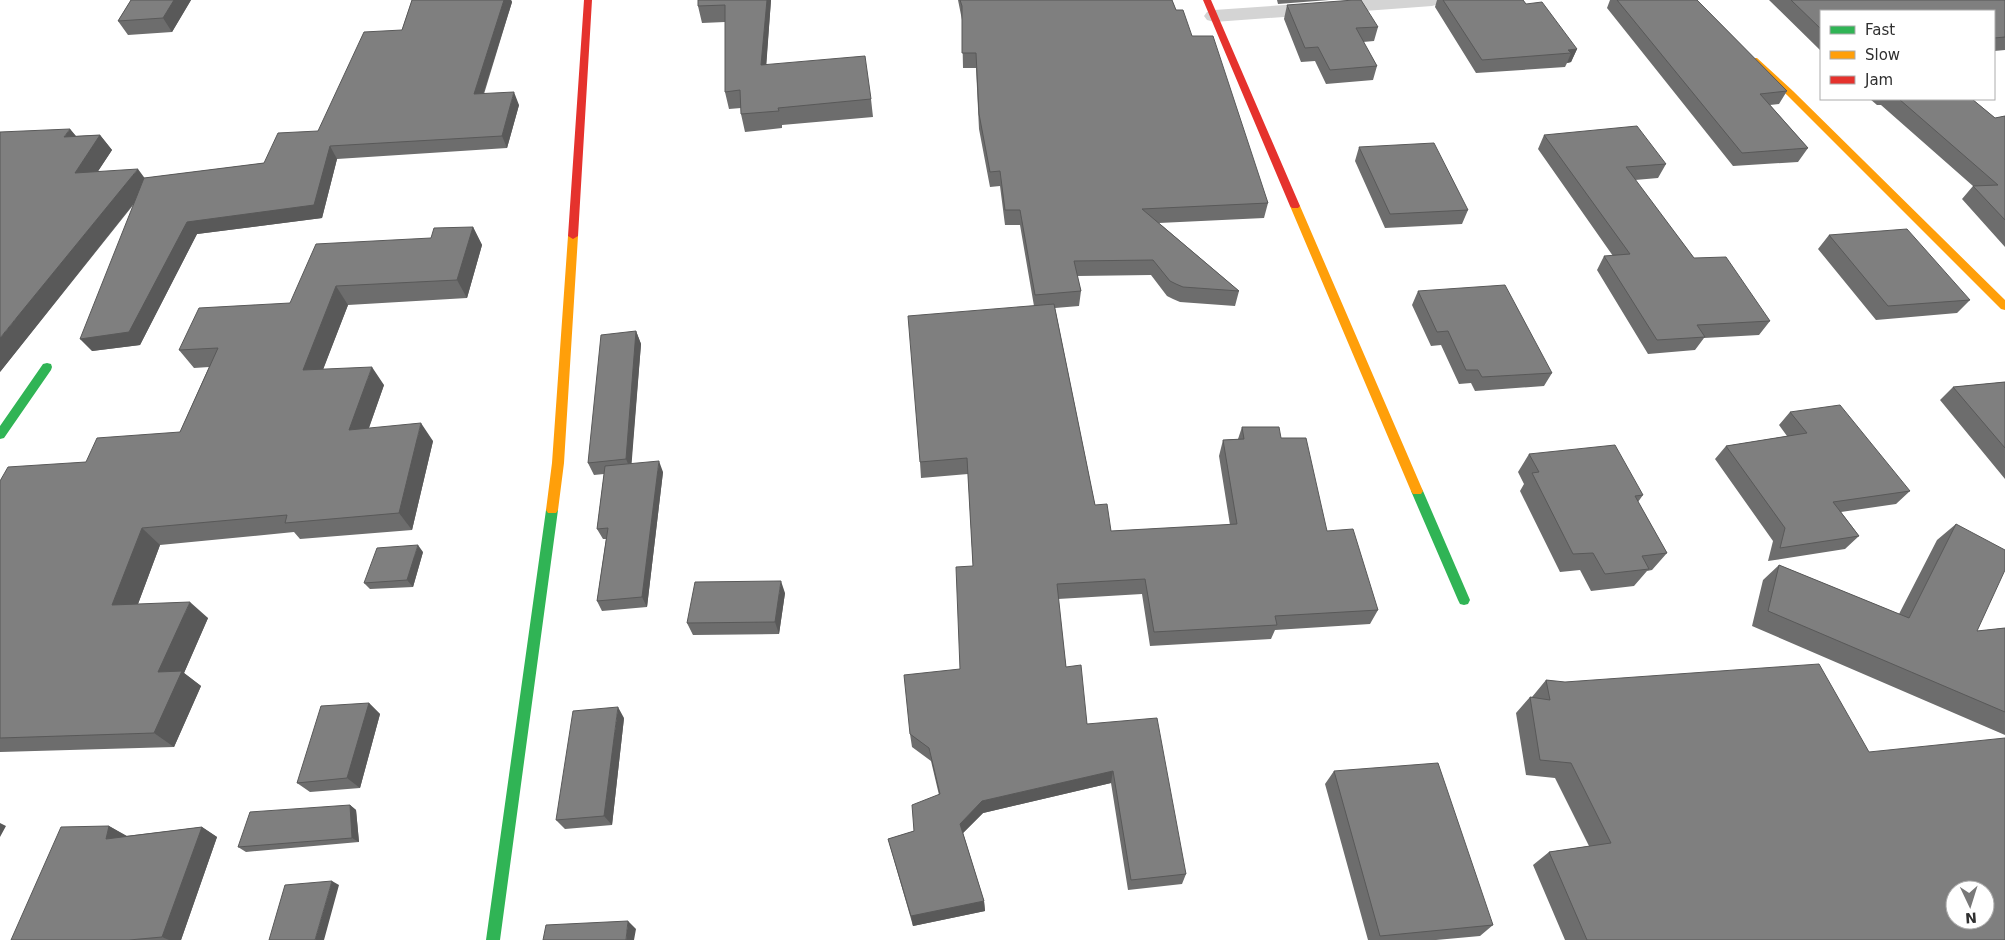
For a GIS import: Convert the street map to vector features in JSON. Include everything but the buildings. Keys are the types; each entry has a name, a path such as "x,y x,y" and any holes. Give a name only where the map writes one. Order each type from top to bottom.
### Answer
{"street":[{"path":"493,940 558,463 588,0"},
{"path":"1432,0 1211,8 1464,600"},
{"path":"1747,53 1790,93 2005,306"},
{"path":"0,435 47,367"}],"traffic: fast":[{"path":"0,435 47,367"},
{"path":"1417,491 1464,600"},
{"path":"493,940 552,510"}],"traffic: slow":[{"path":"1754,60 1790,93 2005,306"},
{"path":"1295,206 1417,491"},
{"path":"552,510 558,463 573,236"}],"traffic: jam":[{"path":"573,236 588,0"},
{"path":"1207,0 1295,206"}]}
